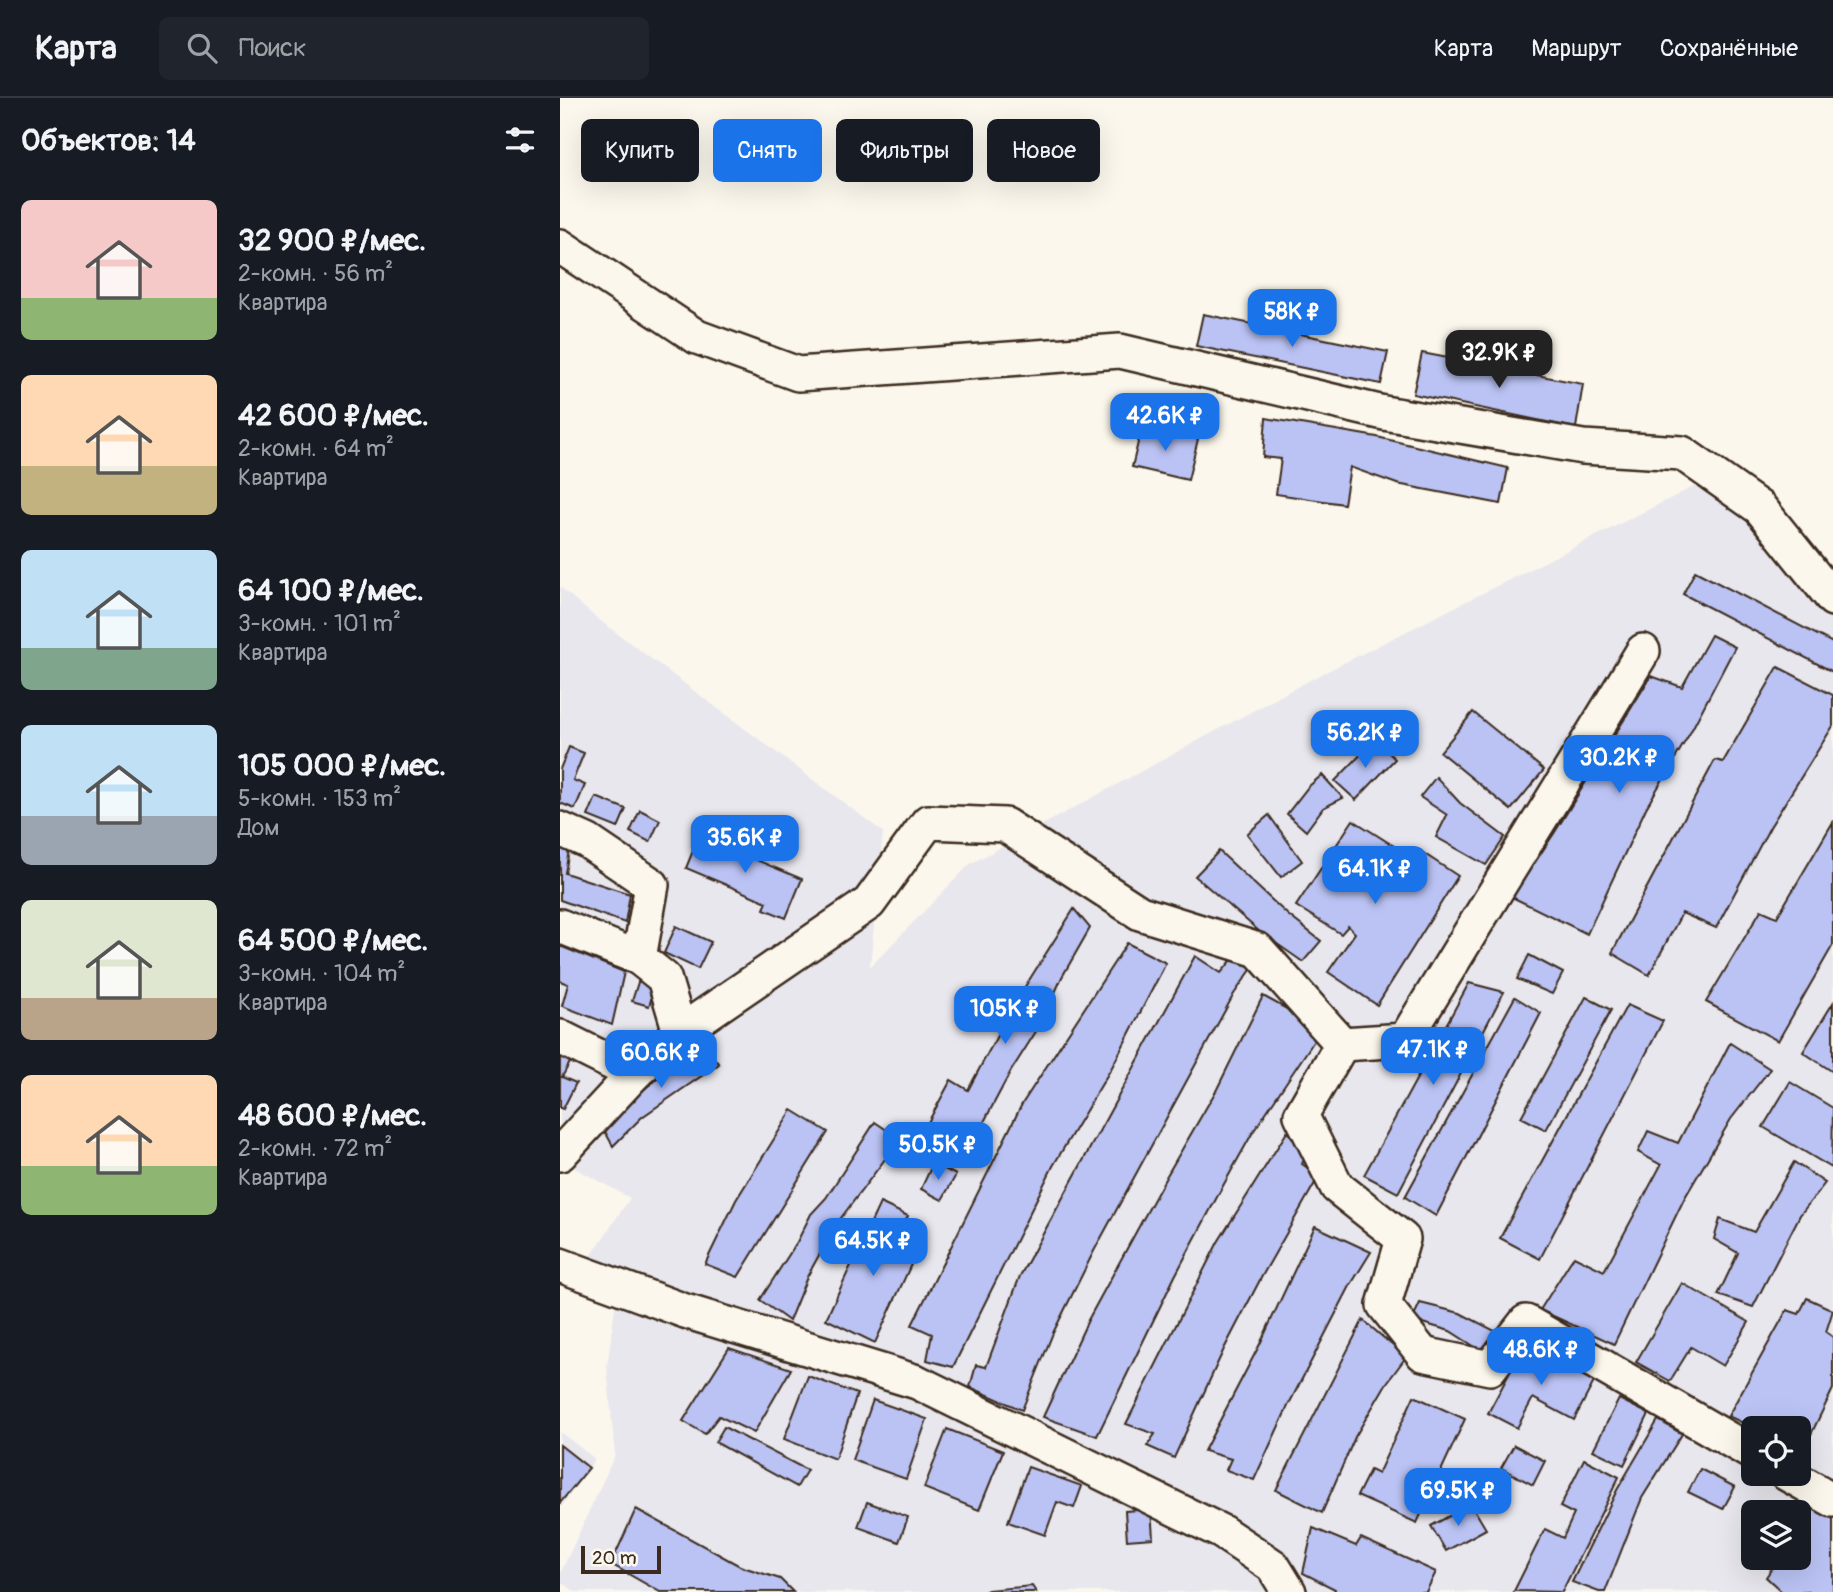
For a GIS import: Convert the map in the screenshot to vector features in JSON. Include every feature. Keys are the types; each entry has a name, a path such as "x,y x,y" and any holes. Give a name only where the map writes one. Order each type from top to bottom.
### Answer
{"street":[{"path":"560,246 697,337 798,374 1120,351 1384,413 1583,447 1682,453 1819,552 1833,556"},
{"path":"1760,508 1833,599"},
{"path":"1342,1044 1405,1040 1643,651"},
{"path":"565,1141 680,1032 869,903 928,822 1004,825 1140,913 1258,950 1342,1044"},
{"path":"560,829 587,841 652,885 639,958"},
{"path":"560,926 639,958 664,978 680,1032"},
{"path":"560,1037 634,1074"},
{"path":"1342,1044 1301,1115 1337,1186 1403,1239 1384,1305 1423,1354 1490,1368 1526,1322 1741,1446"},
{"path":"560,1265 685,1311 917,1382 1222,1532 1273,1566 1289,1592"},
{"path":"1808,1486 1833,1500"}],"shaded area":[{"path":"1697,485 1833,576 1833,1592 576,1592 560,1582 560,1574 615,1455 607,1367 618,1284 581,1271 630,1198 560,1160 560,587 594,616 883,832 870,967 970,864 1308,681"},
{"path":"560,1432 595,1459 560,1509"}],"building":[{"path":"1203,314 1388,352 1381,384 1196,346"},
{"path":"1422,353 1583,384 1576,428 1413,394"},
{"path":"1266,418 1377,437 1508,468 1501,504 1397,484 1350,467 1344,504 1276,494 1281,459 1263,457"},
{"path":"1142,426 1198,439 1188,480 1132,467"},
{"path":"1695,571 1833,643 1833,672 1683,594"},
{"path":"1711,635 1735,647 1690,733 1646,808 1587,934 1512,897 1651,676 1682,687"},
{"path":"1778,667 1833,695 1833,726 1770,827 1716,928 1682,913 1649,975 1612,953 1715,760 1723,762"},
{"path":"1473,712 1544,770 1511,810 1440,752"},
{"path":"1376,739 1395,759 1356,800 1335,781"},
{"path":"569,747 584,753 573,780 585,785 575,809 560,803 560,769"},
{"path":"1322,775 1343,798 1323,808 1306,831 1287,814 1308,787"},
{"path":"1436,777 1460,803 1505,837 1486,865 1436,837 1447,815 1420,797"},
{"path":"596,797 626,809 618,828 588,816"},
{"path":"640,810 660,820 650,842 630,832"},
{"path":"1269,815 1302,861 1281,877 1247,834"},
{"path":"1353,820 1416,860 1420,851 1458,876 1377,1005 1328,972 1355,933 1348,926 1341,934 1296,906"},
{"path":"1833,822 1833,945 1778,1041 1706,1002 1761,910 1777,917"},
{"path":"699,836 802,879 786,918 764,909 767,902 686,868"},
{"path":"560,846 569,850 565,873 630,894 625,923 560,900"},
{"path":"1219,851 1288,915 1321,941 1303,962 1260,932 1195,876"},
{"path":"1074,909 1090,928 1062,977 1042,1022 1011,1071 969,1150 947,1137 938,1148 919,1139 951,1080 968,1090 1014,1004"},
{"path":"676,926 711,942 698,969 664,953"},
{"path":"1127,943 1166,963 1112,1067 1053,1166 953,1367 927,1360 932,1334 912,1325 1022,1104"},
{"path":"560,946 624,972 612,1025 562,1006 568,984 560,981"},
{"path":"1236,955 1253,967 1234,994 1094,1251 1053,1333 1022,1410 970,1387 976,1365 986,1367 1020,1276 1195,956 1221,973"},
{"path":"1529,955 1563,973 1552,994 1517,979"},
{"path":"640,976 657,981 649,1006 632,1001"},
{"path":"1469,983 1504,992 1398,1193 1364,1175"},
{"path":"1263,996 1296,1014 1318,1035 1253,1132 1224,1184 1175,1276 1097,1436 1043,1417 1088,1320 1217,1089"},
{"path":"1515,997 1541,1013 1436,1216 1405,1197"},
{"path":"1586,997 1611,1010 1546,1130 1521,1117"},
{"path":"1833,1003 1833,1072 1803,1052"},
{"path":"1627,1005 1663,1021 1540,1259 1500,1238"},
{"path":"700,1041 719,1064 642,1117 613,1146 603,1128 630,1100"},
{"path":"1730,1043 1770,1069 1731,1119 1684,1199 1614,1344 1540,1310 1574,1256 1604,1271 1661,1165 1638,1152 1648,1131 1678,1143"},
{"path":"560,1049 573,1057 562,1077 576,1083 563,1109 560,1108"},
{"path":"1790,1082 1833,1108 1832,1168 1763,1127"},
{"path":"792,1110 828,1132 738,1277 705,1264 736,1200"},
{"path":"875,1122 900,1139 835,1226 807,1277 789,1321 760,1300 797,1242 811,1214 826,1198"},
{"path":"1287,1132 1308,1152 1302,1164 1319,1176 1224,1349 1174,1458 1147,1446 1155,1434 1126,1424 1218,1242"},
{"path":"1794,1162 1825,1183 1800,1215 1753,1307 1718,1295 1738,1253 1714,1239 1720,1219 1754,1232"},
{"path":"933,1163 956,1175 942,1200 921,1189"},
{"path":"880,1203 908,1216 892,1248 914,1258 875,1343 826,1319"},
{"path":"1315,1226 1371,1252 1350,1286 1288,1406 1254,1480 1226,1470 1231,1459 1204,1451 1260,1344"},
{"path":"1682,1283 1749,1322 1723,1366 1691,1347 1670,1381 1636,1362"},
{"path":"1807,1298 1833,1310 1826,1332 1833,1337 1833,1389 1811,1434 1811,1416 1741,1416 1741,1422 1728,1416 1787,1310 1799,1314"},
{"path":"1420,1303 1460,1313 1497,1332 1483,1352 1450,1331 1412,1320"},
{"path":"1363,1320 1406,1357 1386,1384 1355,1437 1322,1513 1276,1490"},
{"path":"1536,1345 1596,1378 1574,1420 1533,1398 1517,1428 1488,1413 1523,1348 1529,1357"},
{"path":"729,1348 791,1369 754,1433 719,1416 705,1434 683,1421"},
{"path":"808,1376 857,1394 835,1459 784,1439"},
{"path":"1414,1396 1465,1419 1417,1523 1357,1496 1370,1470 1378,1474"},
{"path":"1619,1399 1649,1414 1624,1465 1593,1450"},
{"path":"873,1400 927,1419 906,1479 852,1460"},
{"path":"1658,1420 1682,1434 1642,1498 1605,1592 1572,1582 1617,1490"},
{"path":"724,1427 807,1470 797,1487 715,1442"},
{"path":"947,1429 1003,1451 979,1510 924,1488"},
{"path":"560,1445 589,1468 560,1503"},
{"path":"1514,1445 1545,1461 1533,1485 1501,1468"},
{"path":"1584,1459 1619,1477 1562,1592 1514,1591 1545,1529 1563,1538 1574,1514 1560,1507"},
{"path":"1028,1467 1082,1486 1074,1508 1057,1502 1045,1535 1008,1522"},
{"path":"1700,1469 1735,1487 1723,1509 1688,1492"},
{"path":"867,1502 908,1517 899,1542 858,1527"},
{"path":"1471,1504 1486,1529 1446,1551 1431,1526"},
{"path":"1814,1507 1833,1519 1833,1592 1782,1592 1766,1577 1771,1570 1811,1570 1811,1511"},
{"path":"636,1509 740,1566 780,1579 793,1592 660,1592 611,1564"},
{"path":"1151,1509 1153,1538 1127,1540 1125,1511"},
{"path":"1313,1528 1356,1546 1361,1538 1436,1572 1426,1592 1334,1592 1335,1589 1303,1573"},
{"path":"1032,1586 1036,1592 984,1592 988,1590"}]}
